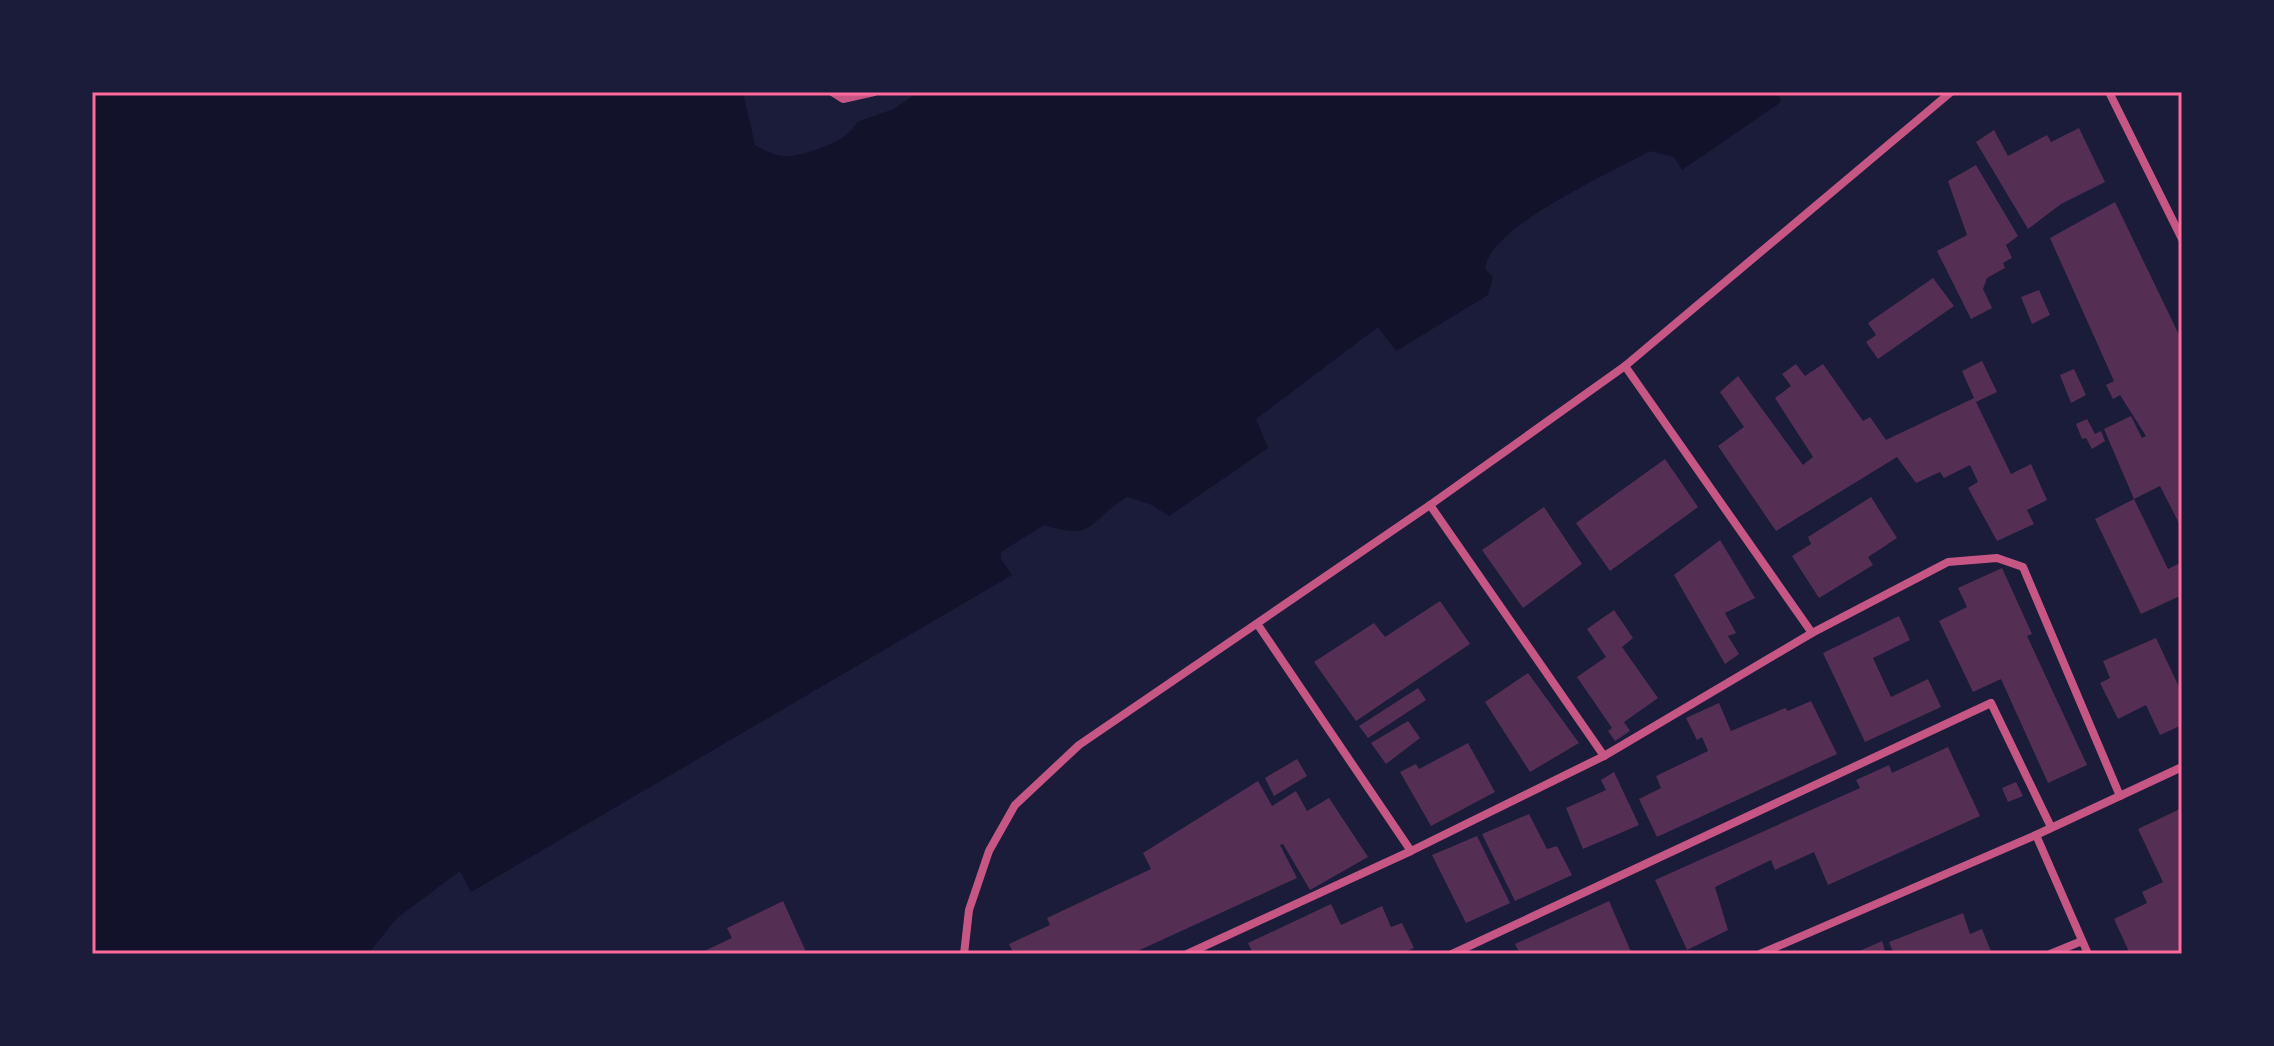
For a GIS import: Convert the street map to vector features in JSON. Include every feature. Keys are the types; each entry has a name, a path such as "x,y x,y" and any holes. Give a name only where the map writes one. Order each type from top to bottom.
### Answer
{"street":[{"path":"832,92 843,99 871,94"},
{"path":"964,954 969,910 989,851 1015,805 1079,745 1258,625 1625,366 1951,92"},
{"path":"2109,92 2182,239"},
{"path":"1625,366 1812,633"},
{"path":"1430,505 1604,756"},
{"path":"1187,954 1411,851 1604,756 1812,633 1948,562 1997,558 2023,567 2120,796"},
{"path":"1258,625 1411,851"},
{"path":"1452,954 1991,703 2051,827"},
{"path":"1760,954 2036,835 2182,767"},
{"path":"2036,835 2088,954"},
{"path":"2050,954 2082,941"}],"shaded area":[{"path":"92,92 743,92 755,145 773,154 787,156 828,145 846,135 857,122 894,109 918,92 1778,92 1781,102 1682,170 1674,157 1650,151 1529,218 1492,252 1485,269 1493,277 1488,295 1396,351 1378,327 1256,419 1268,448 1169,516 1150,504 1127,497 1083,530 1044,525 1001,552 1001,559 1012,575 471,892 460,871 397,918 368,954 92,954"}],"building":[{"path":"2079,128 2105,182 2061,204 2028,229 1976,142 1994,130 2008,156 2047,135 2051,142"},
{"path":"1976,165 2018,236 2006,245 2012,258 2003,263 2005,268 1987,278 1983,289 1992,308 1971,319 1937,251 1967,235 1948,181"},
{"path":"2115,202 2182,341 2182,529 2160,486 2134,499 2104,429 2131,416 2142,438 2146,436 2120,395 2113,399 2106,385 2114,381 2050,238"},
{"path":"1933,278 1954,306 1878,359 1866,342 1876,335 1868,323"},
{"path":"2039,290 2050,315 2032,324 2021,297"},
{"path":"1982,361 1997,392 1976,402 2011,474 2031,464 2047,500 2027,510 2034,524 1997,541 1968,488 1978,482 1970,465 1944,478 1940,472 1916,483 1897,457 1776,531 1718,446 1744,427 1720,392 1738,376 1803,465 1813,457 1775,398 1791,386 1782,374 1796,364 1805,376 1823,364 1863,421 1870,417 1886,440 1974,398 1962,371"},
{"path":"2074,369 2086,395 2071,403 2060,375"},
{"path":"2087,419 2095,434 2101,431 2105,441 2092,449 2086,438 2082,439 2076,424"},
{"path":"1665,459 1698,507 1610,571 1576,523"},
{"path":"1871,497 1897,538 1868,557 1873,565 1819,598 1792,556 1811,544 1808,537"},
{"path":"2134,499 2168,569 2182,562 2182,595 2141,614 2095,519"},
{"path":"1544,507 1582,564 1523,608 1482,550"},
{"path":"1720,540 1755,598 1725,613 1736,633 1728,636 1739,654 1725,664 1674,575"},
{"path":"2002,568 2032,634 2027,636 2087,765 2048,783 2001,679 1973,692 1939,621 1967,607 1958,588"},
{"path":"1440,601 1470,644 1356,721 1314,662 1374,623 1385,637"},
{"path":"1614,610 1633,638 1622,647 1658,698 1624,722 1630,731 1615,741 1608,731 1612,728 1577,677 1606,657 1587,629"},
{"path":"1899,616 1910,640 1873,658 1891,697 1928,679 1941,707 1865,742 1823,653"},
{"path":"2156,638 2179,687 2182,685 2182,725 2160,735 2146,705 2118,719 2100,683 2110,678 2103,661"},
{"path":"1528,673 1579,743 1530,772 1485,702"},
{"path":"1418,688 1426,700 1368,738 1359,726"},
{"path":"1811,701 1837,754 1657,837 1639,799 1661,788 1656,776 1708,751 1702,737 1697,740 1686,718 1719,703 1731,731 1785,708 1788,711"},
{"path":"1408,721 1420,738 1386,764 1371,743"},
{"path":"1468,743 1495,792 1431,826 1400,772 1416,764 1419,769"},
{"path":"1948,747 1980,816 1828,885 1814,852 1775,870 1771,860 1715,887 1728,930 1687,950 1655,880 1860,788 1856,780 1889,765 1892,773"},
{"path":"1297,759 1307,776 1274,796 1265,778"},
{"path":"1614,772 1639,825 1583,849 1566,808 1606,790 1601,780"},
{"path":"1258,781 1272,806 1296,791 1307,811 1329,798 1368,857 1310,890 1283,844 1280,845 1297,878 1131,954 1014,954 1009,944 1050,925 1047,918 1151,869 1143,853"},
{"path":"2016,782 2023,796 2008,802 2002,788"},
{"path":"2182,808 2182,954 2130,954 2114,919 2147,903 2142,892 2163,882 2138,829"},
{"path":"1529,814 1547,849 1557,846 1572,875 1515,901 1482,834"},
{"path":"1477,836 1510,903 1466,923 1432,855"},
{"path":"783,901 807,954 698,954 732,938 727,928"},
{"path":"1609,901 1632,954 1520,954 1515,944"},
{"path":"1331,904 1341,925 1382,906 1391,927 1402,923 1414,948 1400,954 1253,954 1248,943"},
{"path":"1963,913 1970,934 1982,929 1992,954 1894,954 1889,942"},
{"path":"1882,941 1886,954 1853,954"}]}
